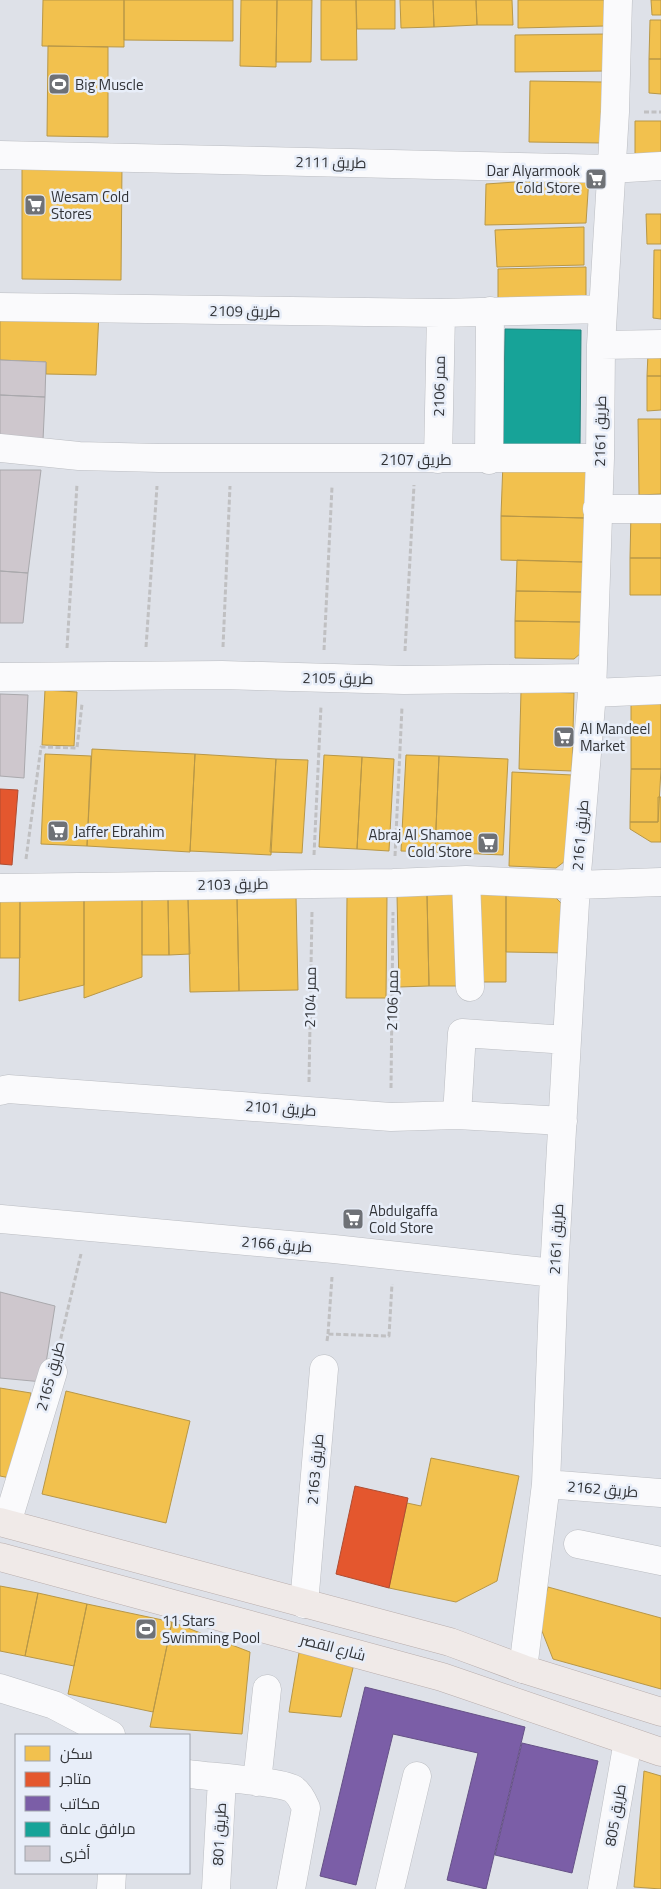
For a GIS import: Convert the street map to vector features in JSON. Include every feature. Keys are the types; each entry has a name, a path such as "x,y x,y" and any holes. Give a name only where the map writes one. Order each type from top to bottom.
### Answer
{"main road":[{"path":"4,1522 450,1642 523,1669 661,1712"},
{"name":"شارع القصر","path":"0,1556 442,1677 661,1752"}],"street":[{"name":"طريق 2161","path":"523,1669 546,1484 554,1273 567,1040 576,885 592,685 600,458 601,345 615,112 618,0"},
{"name":"طريق 2111","path":"0,155 611,169 661,166"},
{"name":"طريق 2109","path":"0,307 441,314 603,309"},
{"path":"489,460 490,312"},
{"name":"ممر 2106","path":"438,459 441,314"},
{"path":"601,345 661,344"},
{"name":"طريق 2107","path":"0,448 79,456 159,458 489,460 600,458"},
{"path":"597,509 661,509"},
{"name":"طريق 2105","path":"0,677 222,675 592,685 661,690"},
{"path":"466,880 470,987"},
{"name":"طريق 2103","path":"11,888 394,883 466,880 576,885 661,882"},
{"path":"458,1115 462,1033 567,1040"},
{"name":"طريق 2101","path":"0,1091 8,1089 391,1117 458,1115 563,1120"},
{"path":"0,1208 0,1220"},
{"name":"طريق 2166","path":"0,1220 334,1250 554,1273"},
{"name":"طريق 2163","path":"304,1604 324,1369"},
{"name":"طريق 2165","path":"4,1522 53,1372"},
{"name":"طريق 2162","path":"546,1484 661,1493"},
{"path":"578,1544 661,1561"},
{"path":"0,1688 54,1704 109,1734"},
{"path":"257,1782 267,1689"},
{"name":"طريق 805","path":"602,1889 628,1741"},
{"path":"190,1774 292,1788 301,1798 306,1808 291,1889"},
{"path":"390,1889 417,1776"},
{"name":"طريق 801","path":"216,1889 222,1779"},
{"path":"111,1889 112,1874"}],"path":[{"path":"11,888 41,747 77,748 75,676 79,456"},
{"path":"144,676 159,458"},
{"path":"222,675 231,458"},
{"name":"ممر 2104","path":"308,1110 312,883"},
{"name":"ممر 2106","path":"391,1117 394,883"},
{"name":"طريق 2165","path":"53,1372 87,1227"},
{"path":"324,1369 334,1250"},
{"path":"328,1334 390,1336 394,1256"}],"building: سكن":[{"path":"43,0 124,0 124,47 42,46"},
{"path":"124,0 233,0 233,41 124,40"},
{"path":"241,0 277,0 276,67 240,66"},
{"path":"277,0 312,0 311,62 276,62"},
{"path":"321,0 356,0 357,60 321,60"},
{"path":"356,0 395,0 395,29 357,29"},
{"path":"400,0 433,0 434,27 401,28"},
{"path":"433,0 476,0 477,25 434,27"},
{"path":"476,0 512,0 513,25 477,25"},
{"path":"518,0 605,0 605,26 518,28"},
{"path":"651,0 661,0 661,15 652,15"},
{"path":"650,20 661,20 661,59 649,59"},
{"path":"607,34 608,71 515,72 515,35"},
{"path":"48,46 108,47 108,137 47,136"},
{"path":"649,59 661,59 661,94 649,93"},
{"path":"530,81 603,82 602,143 529,142"},
{"path":"635,121 661,121 661,160 635,160"},
{"path":"22,165 122,165 121,280 22,279"},
{"path":"589,177 586,223 485,225 486,184"},
{"path":"646,214 661,214 661,244 647,244"},
{"path":"584,227 584,265 497,267 495,230"},
{"path":"654,250 661,250 661,319 653,318"},
{"path":"586,267 586,306 498,308 498,269"},
{"path":"0,309 99,312 96,375 46,374 46,362 0,360"},
{"path":"648,353 661,353 661,376 647,376"},
{"path":"647,376 661,376 661,410 647,411"},
{"path":"638,419 661,419 661,494 639,495"},
{"path":"503,462 586,464 585,518 501,516"},
{"path":"631,512 661,512 661,558 630,558"},
{"path":"501,516 585,518 584,562 501,560"},
{"path":"630,558 661,558 661,595 630,595"},
{"path":"517,560 584,562 583,592 516,591"},
{"path":"516,591 583,592 583,622 515,621"},
{"path":"515,621 583,622 581,653 574,659 515,658"},
{"path":"45,690 77,692 74,746 42,745"},
{"path":"521,691 574,693 572,771 519,769"},
{"path":"631,694 661,694 661,769 631,769"},
{"path":"92,749 195,754 190,852 87,846"},
{"path":"45,754 91,756 87,846 41,844"},
{"path":"195,754 276,759 271,855 190,851"},
{"path":"324,755 362,757 357,849 319,847"},
{"path":"406,755 439,756 435,852 401,851"},
{"path":"439,756 508,759 503,855 435,852"},
{"path":"362,757 394,759 389,851 357,849"},
{"path":"276,759 308,760 302,853 270,852"},
{"path":"631,769 661,769 658,822 630,822"},
{"path":"512,772 572,775 569,858 556,868 509,866"},
{"path":"658,797 661,797 661,842 651,842 630,829 630,822 658,822"},
{"path":"475,892 506,892 506,982 475,982"},
{"path":"506,892 550,892 568,910 568,953 506,952"},
{"path":"464,894 466,986 429,986 427,895"},
{"path":"397,895 427,895 429,986 399,987"},
{"path":"296,896 298,990 239,991 237,897"},
{"path":"347,896 387,896 386,998 346,998"},
{"path":"237,897 239,991 190,992 188,899"},
{"path":"84,899 84,985 19,1001 20,900"},
{"path":"84,899 142,899 142,977 84,998"},
{"path":"142,899 168,899 169,955 142,955"},
{"path":"168,899 188,899 190,954 169,955"},
{"path":"0,900 20,900 20,958 0,958"},
{"path":"0,1388 31,1393 15,1479 0,1476"},
{"path":"66,1391 190,1421 166,1523 42,1494"},
{"path":"431,1458 519,1476 497,1581 456,1602 389,1588 407,1503 421,1506"},
{"path":"0,1586 38,1593 25,1656 0,1651"},
{"path":"548,1587 661,1618 661,1689 553,1659 538,1621"},
{"path":"38,1593 87,1604 74,1666 25,1656"},
{"path":"87,1604 172,1622 153,1712 68,1694"},
{"path":"172,1622 250,1652 242,1734 150,1727"},
{"path":"300,1647 354,1664 341,1717 289,1712"},
{"path":"644,1771 661,1776 661,1889 634,1887"}],"building: متاجر":[{"path":"0,789 18,790 12,865 0,864"},
{"path":"355,1486 408,1498 389,1588 336,1574"}],"building: مكاتب":[{"path":"365,1687 525,1727 486,1889 447,1880 478,1753 393,1734 356,1885 320,1876"},
{"path":"522,1743 598,1761 572,1873 495,1855"}],"building: مرافق عامة":[{"path":"505,329 581,330 580,447 503,446"}],"building: أخرى":[{"path":"0,360 46,362 45,397 0,395"},
{"path":"0,395 45,397 43,440 0,438"},
{"path":"0,470 41,470 28,573 0,571"},
{"path":"0,571 28,573 23,623 0,623"},
{"path":"0,694 28,695 24,778 0,776"},
{"path":"0,1292 55,1306 43,1382 0,1378"}],"place":[{"name":"Big Muscle","path":"59,84"},
{"name":"Dar Alyarmook Cold Store","path":"596,179"},
{"name":"Wesam Cold Stores","path":"35,205"},
{"name":"Al Mandeel Market","path":"564,737"},
{"name":"Jaffer Ebrahim","path":"58,831"},
{"name":"Abraj Al Shamoe Cold Store","path":"488,843"},
{"name":"Abdulgaffa Cold Store","path":"353,1219"},
{"name":"11 Stars Swimming Pool","path":"146,1629"}]}
